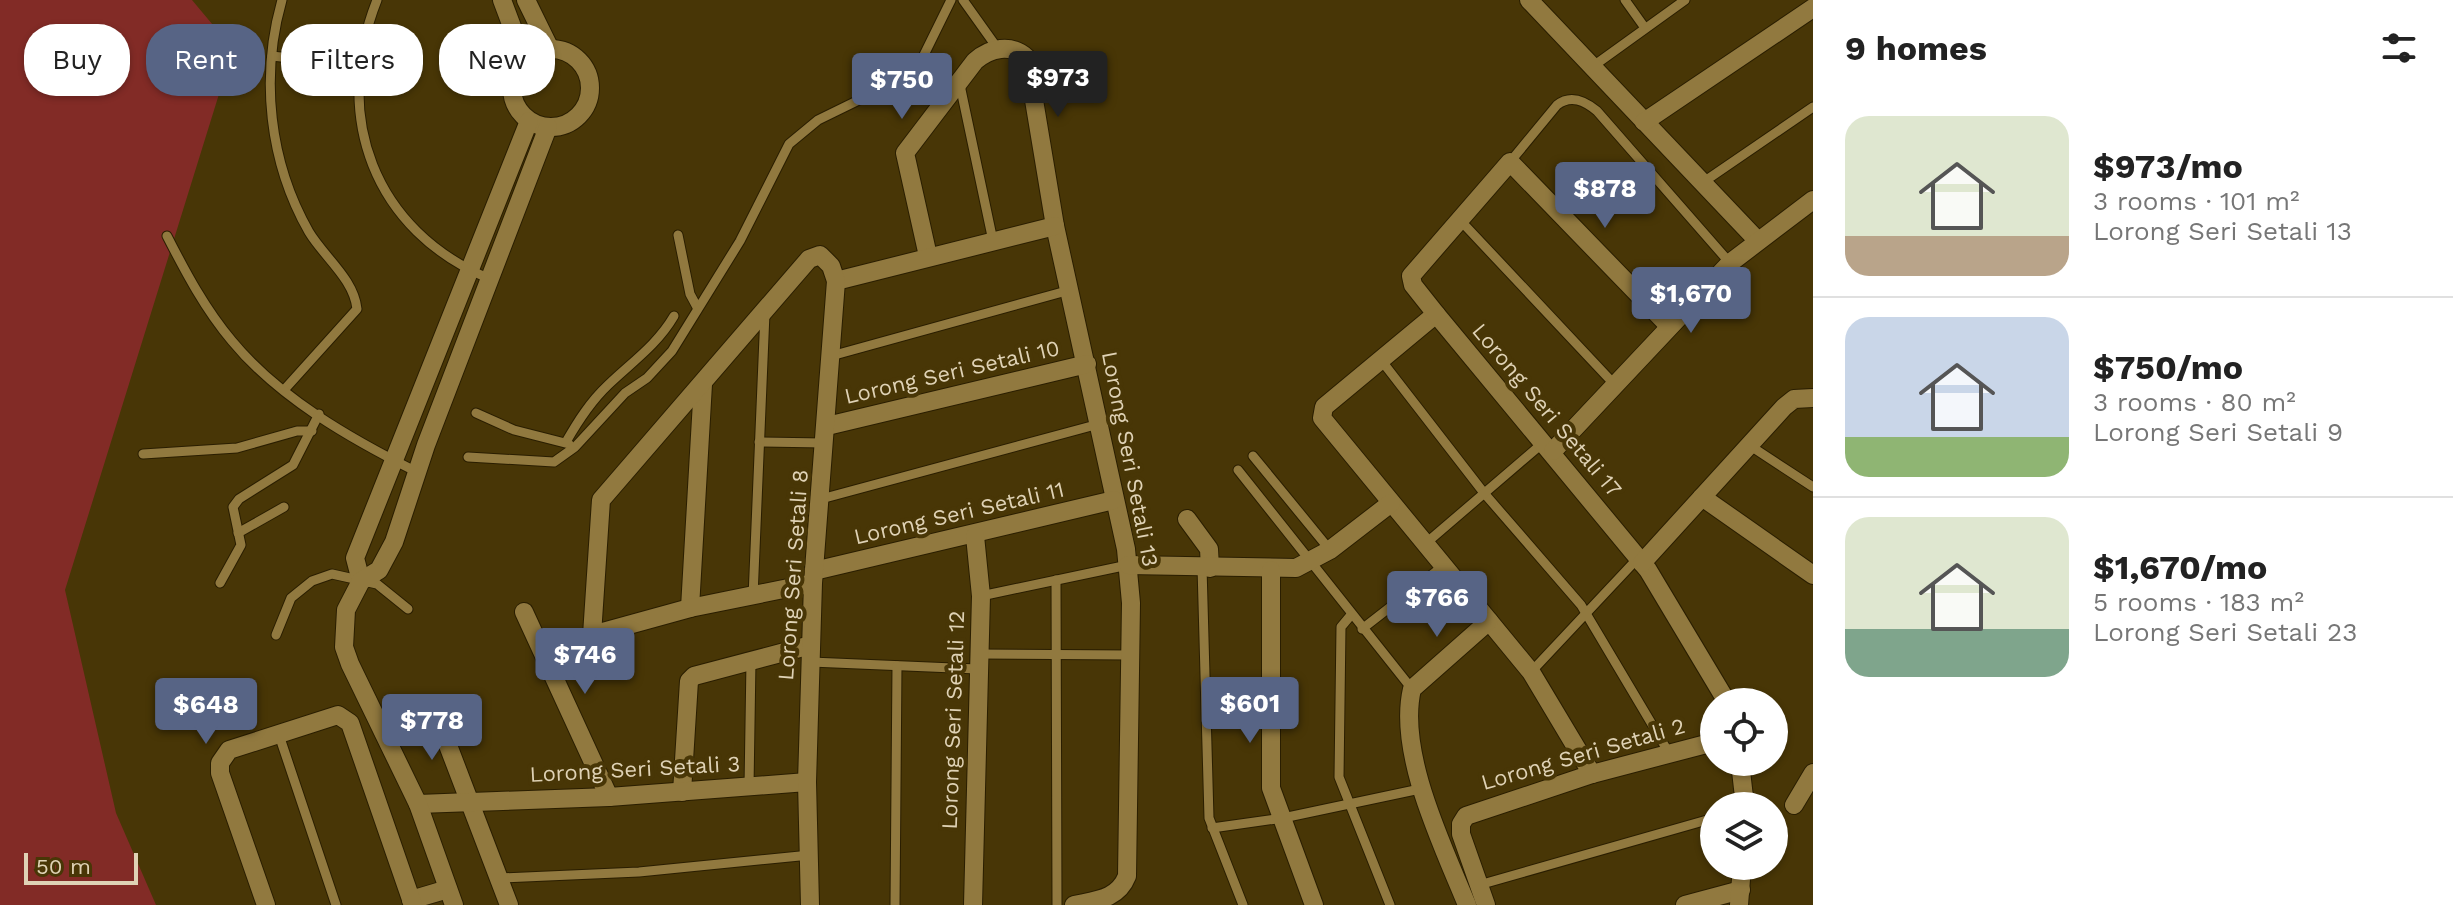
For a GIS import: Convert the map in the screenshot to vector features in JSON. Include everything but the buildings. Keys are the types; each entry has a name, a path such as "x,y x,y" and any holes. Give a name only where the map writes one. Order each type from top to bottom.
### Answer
{"street":[{"path":"502,0 511,24"},
{"path":"526,0 538,24"},
{"path":"1529,0 1758,241"},
{"path":"1644,122 1813,8"},
{"path":"928,256 905,153 982,55 1005,49"},
{"name":"Lorong Seri Setali 13","path":"1005,49 1027,58 1055,226 1128,565 1131,655 1127,876 1119,891 1075,905"},
{"path":"513,96 529,121 548,127 560,126 581,113 590,90 583,66 563,51 555,50"},
{"path":"361,581 355,558 529,121"},
{"path":"266,905 220,773 220,763 229,750 338,715 350,723 412,902 451,897 418,804 344,647 346,610 361,581 379,570 394,542 417,472 548,127"},
{"path":"1510,162 1669,326"},
{"name":"Lorong Seri Setali 17","path":"1510,162 1411,276 1413,285 1640,560 1718,688"},
{"path":"1549,446 1615,385 1730,263 1813,200"},
{"path":"690,608 703,384 809,259 820,255 831,266 836,281 1055,226"},
{"name":"Lorong Seri Setali 8","path":"810,905 807,782 814,577 836,281"},
{"path":"1436,314 1324,407 1322,418 1531,672 1592,774"},
{"name":"Lorong Seri Setali 10","path":"826,435 1087,364"},
{"name":"Lorong Seri Setali 11","path":"703,384 601,500 592,635 690,608 753,597 814,577 1114,500"},
{"path":"1640,560 1784,407 1809,397"},
{"path":"1702,497 1813,575"},
{"path":"1128,565 1271,570 1296,568 1330,550 1391,503"},
{"path":"1187,519 1209,549 1206,568"},
{"name":"Lorong Seri Setali 12","path":"973,905 981,596 975,536"},
{"path":"1271,570 1271,788 1314,905"},
{"path":"524,612 609,797"},
{"path":"1467,905 1420,789 1409,705 1412,689 1489,621"},
{"path":"682,792 689,681 694,676 751,661 811,654"},
{"path":"433,706 509,905"},
{"name":"Lorong Seri Setali 2","path":"1486,905 1461,834 1461,824 1466,816 1592,774 1700,745"},
{"path":"1794,805 1813,773"},
{"name":"Lorong Seri Setali 3","path":"418,804 609,797 807,782"},
{"path":"1685,905 1740,897"}],"lane":[{"path":"282,0 272,56 269,98 277,153 309,233 351,289 357,309 284,390"},
{"path":"371,24 377,0"},
{"path":"468,457 554,462 625,393 647,378 672,351 740,241 789,144 818,120 908,76 922,59 951,0"},
{"path":"963,0 1005,49"},
{"path":"1625,0 1645,28"},
{"path":"1592,67 1685,0"},
{"path":"272,56 281,57"},
{"path":"959,81 993,241"},
{"path":"359,96 359,111 368,152 380,186 408,225 440,254 490,279"},
{"path":"1510,162 1557,105 1564,100 1580,100 1597,111 1730,263"},
{"path":"1702,183 1813,107"},
{"path":"1459,219 1615,385"},
{"path":"678,235 690,294 697,307"},
{"path":"167,236 214,319 249,360 319,414 392,460 417,472"},
{"path":"831,356 1070,290"},
{"path":"753,597 766,310"},
{"path":"571,445 589,406 656,343 674,316"},
{"path":"1381,360 1484,493 1587,615 1669,753"},
{"path":"476,413 514,430 571,445"},
{"path":"220,583 239,553 233,507 239,499 293,465 319,414"},
{"path":"821,499 1099,424"},
{"path":"143,454 237,448 297,431 312,431"},
{"path":"759,442 826,435"},
{"path":"1749,445 1813,487"},
{"path":"1425,544 1484,493 1549,446"},
{"path":"1253,456 1330,550"},
{"path":"1238,470 1412,689"},
{"path":"238,533 284,507"},
{"path":"1531,672 1640,560"},
{"path":"981,596 1128,565"},
{"path":"1362,629 1443,566"},
{"path":"1206,568 1212,828 1243,905"},
{"path":"276,635 279,620 291,598 312,581 332,574 377,584 408,609"},
{"path":"1056,580 1057,905"},
{"path":"1351,615 1341,627 1339,777 1390,905"},
{"path":"811,654 897,666 1057,654 1131,655"},
{"path":"749,787 751,661"},
{"path":"895,905 897,666"},
{"path":"278,732 336,905"},
{"path":"1212,828 1283,818 1420,789"},
{"path":"1479,885 1700,822"},
{"path":"500,878 639,872 810,855"}],"shaded area":[{"path":"0,0 192,0 212,24 146,24 146,96 218,96 65,590 116,813 156,905 0,905"}]}
